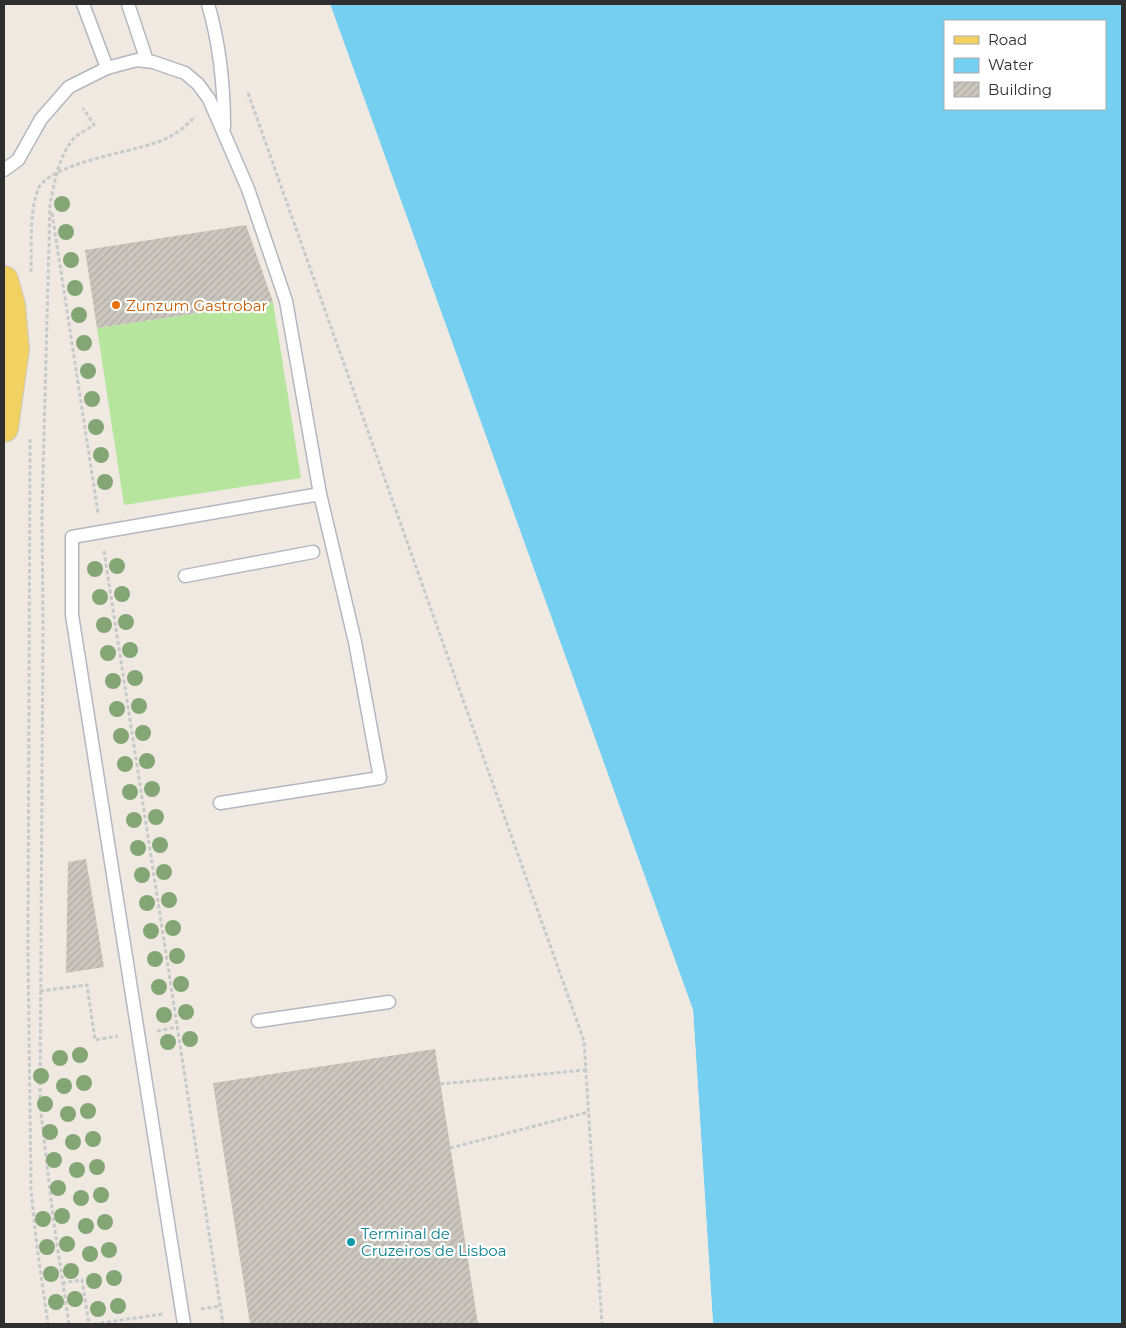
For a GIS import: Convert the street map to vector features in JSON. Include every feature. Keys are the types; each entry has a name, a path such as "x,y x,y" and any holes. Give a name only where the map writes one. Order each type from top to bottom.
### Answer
{"main road":[{"path":"4,280 11,305 15,349 4,428"}],"lane":[{"path":"83,4 107,68"},
{"path":"128,4 147,61"},
{"path":"208,4 219,48 224,132"},
{"path":"4,170 18,160 41,119 69,87 107,68 137,60 153,62 185,73 198,84 209,99 248,189 286,301 320,494 355,642 380,778 220,803"},
{"path":"183,1318 72,615 72,537 320,494"},
{"path":"184,576 313,552"},
{"path":"258,1021 389,1002"}],"path":[{"path":"248,92 584,1041 602,1324"},
{"path":"31,278 32,228 37,190 47,178 77,164 165,139 189,123 209,99"},
{"path":"69,1324 53,1217 40,1104 42,514 50,204 56,174 66,150 75,137 94,125 83,108"},
{"path":"50,204 223,1324"},
{"path":"30,437 28,950 31,1191 48,1324"},
{"path":"40,991 87,985 94,1040 177,1028"},
{"path":"440,1084 586,1070"},
{"path":"450,1148 589,1112"},
{"path":"62,1283 82,1280 89,1324"},
{"path":"94,1324 183,1318 220,1306"}],"green space":[{"path":"273,302 301,478 124,505 97,328"}],"water":[{"path":"330,4 1122,4 1122,1324 713,1324 693,1010"}],"pier":[{"path":"328,4 330,4 693,1010 713,1324 711,1324 691,1011"}],"building":[{"path":"246,225 273,302 97,328 85,250"},
{"path":"86,859 104,967 66,973 68,862"},
{"name":"Terminal de Cruzeiros de Lisboa","path":"435,1049 478,1324 250,1324 213,1083"}],"place":[{"name":"Zunzum Gastrobar","path":"116,305"},
{"name":"Terminal de Cruzeiros de Lisboa","path":"351,1242"}]}
